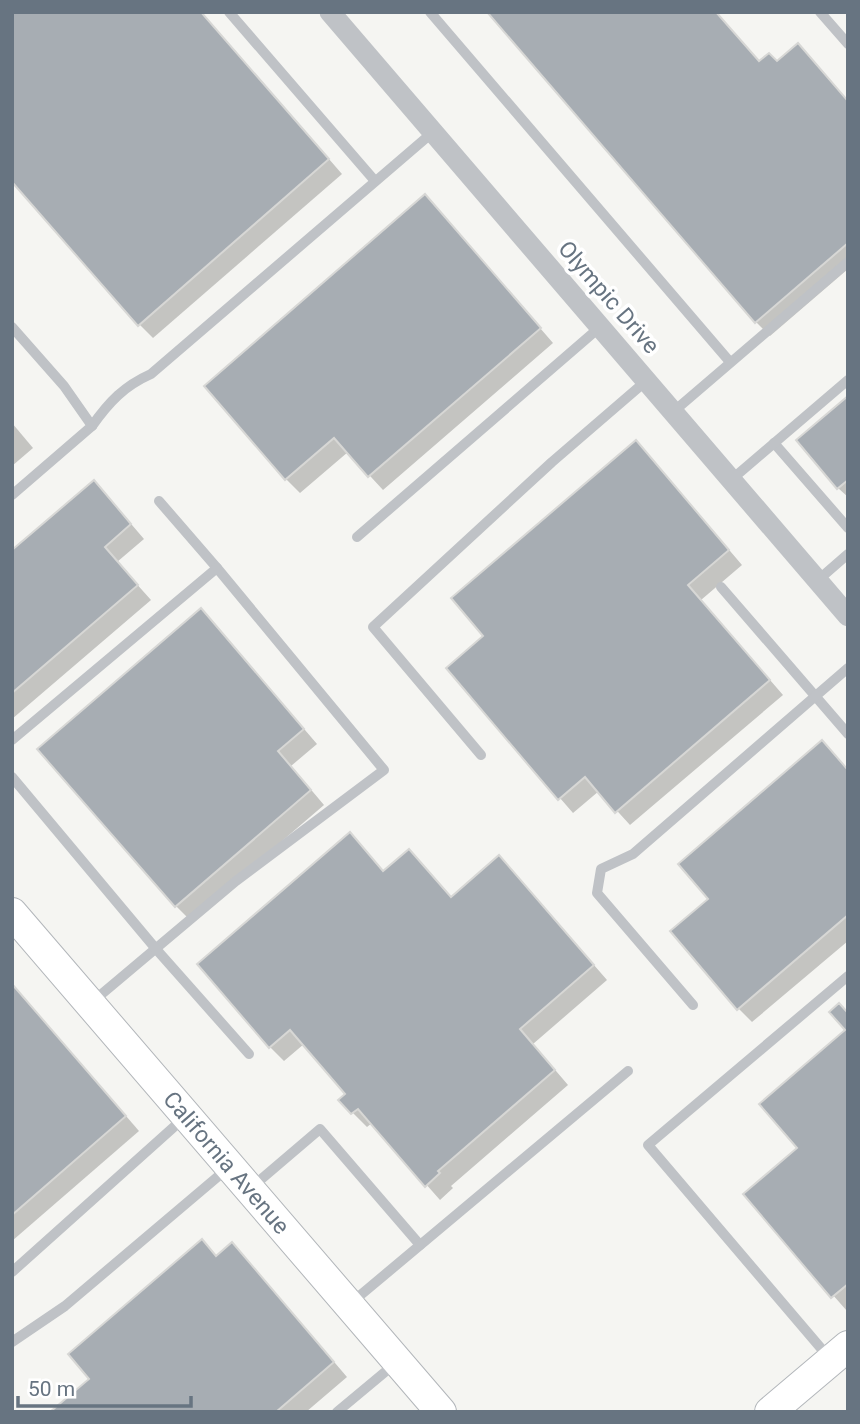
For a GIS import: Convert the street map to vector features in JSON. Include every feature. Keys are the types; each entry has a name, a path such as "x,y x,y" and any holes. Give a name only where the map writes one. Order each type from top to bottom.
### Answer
{"main road":[{"name":"California Avenue","path":"12,913 441,1412"},
{"path":"770,1412 840,1353"}],"street":[{"name":"Olympic Drive","path":"330,12 848,616"}],"lane":[{"path":"229,12 375,181"},
{"path":"430,12 730,362"},
{"path":"820,12 848,44"},
{"path":"12,495 92,426 114,396 151,374 433,132"},
{"path":"673,412 848,262"},
{"path":"12,327 64,386 92,426"},
{"path":"357,537 600,327"},
{"path":"731,480 848,380"},
{"path":"481,755 373,627 552,462 646,381"},
{"path":"775,443 848,528"},
{"path":"91,1004 236,881 384,770 159,501"},
{"path":"817,581 848,554"},
{"path":"12,740 217,568"},
{"path":"721,587 848,734"},
{"path":"693,1005 597,893 601,869 633,854 848,668"},
{"path":"12,777 249,1055"},
{"path":"840,1353 648,1145 848,976"},
{"path":"349,1305 628,1071"},
{"path":"12,1272 187,1116"},
{"path":"250,1189 320,1129 420,1245"},
{"path":"12,1342 65,1306 230,1166"},
{"path":"337,1412 397,1361"}],"building":[{"path":"12,12 201,12 329,159 138,326 12,182"},
{"path":"487,12 716,12 759,61 769,53 777,61 798,43 848,101 848,243 755,323"},
{"path":"425,194 541,328 368,477 334,438 285,480 204,386"},
{"path":"848,396 848,480 837,489 796,440"},
{"path":"636,440 729,550 688,585 770,680 615,813 585,777 558,800 446,668 483,636 451,598"},
{"path":"94,480 131,524 105,547 138,585 12,693 12,550"},
{"path":"201,608 304,729 278,751 311,790 175,907 37,749"},
{"path":"822,740 848,770 848,915 737,1010 670,931 708,899 678,864"},
{"path":"350,832 383,871 409,849 451,897 499,855 594,965 520,1029 555,1070 438,1171 440,1173 425,1187 358,1109 351,1114 338,1100 345,1094 290,1030 269,1048 197,964"},
{"path":"12,984 126,1116 12,1215"},
{"path":"839,1003 848,1013 848,1284 831,1298 743,1194 797,1148 759,1104 845,1030 829,1012"},
{"path":"202,1239 216,1256 232,1242 334,1362 276,1412 50,1412 89,1379 68,1354"}]}
